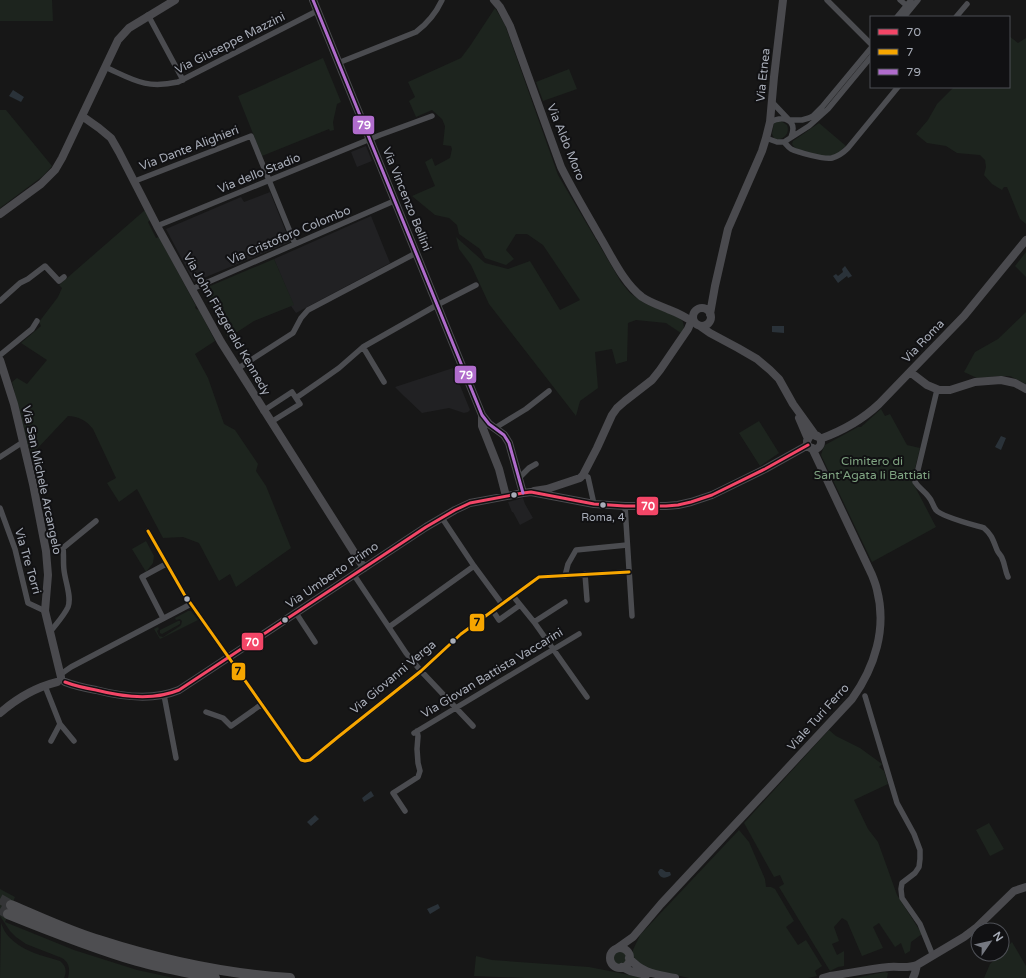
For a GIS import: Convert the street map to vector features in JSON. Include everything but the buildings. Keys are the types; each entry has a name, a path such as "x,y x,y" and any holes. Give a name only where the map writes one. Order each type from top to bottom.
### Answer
{"highway":[{"path":"215,978 138,961 95,948 53,933 10,909 57,924 98,940 184,963 224,970 290,978"}],"main road":[{"path":"0,214 41,184 55,170 118,40 124,32 148,15 175,0"},
{"name":"Via Vincenzo Bellini","path":"313,0 482,415"},
{"name":"Via Aldo Moro","path":"494,0 500,7 510,26 561,167 568,182 634,291 653,304 672,311"},
{"name":"Via Etnea","path":"710,318 715,286 728,228 762,151 770,122 784,0"},
{"name":"Via John Fitzgerald Kennedy","path":"82,116 111,138 135,181 157,226 221,342 263,411 364,568"},
{"name":"Via Roma","path":"527,492 594,504 666,506 691,502 712,494 754,474 865,417 964,316 1026,240"},
{"path":"581,476 597,448 612,415 625,401 652,380 660,370 696,318 715,286"},
{"path":"672,311 680,315 696,318 706,310 710,318 711,326 718,337"},
{"path":"672,311 696,318 706,325 710,318"},
{"path":"680,315 688,329"},
{"name":"Viale Turi Ferro","path":"633,937 852,699 869,670 874,658 880,633 880,604 872,575 821,466 814,442 806,434 794,404 779,380 770,370 757,359 710,333 696,318"},
{"name":"Via San Michele Arcangelo","path":"0,360 14,404 33,484 46,551 48,575 44,610 61,679"},
{"path":"910,372 937,390 944,391 975,382 1001,380 1015,383 1026,389"},
{"path":"482,415 489,424 504,435 509,443 519,478 527,492"},
{"path":"482,415 482,426 499,469 506,496"},
{"path":"484,430 494,427"},
{"name":"Via Umberto Primo","path":"61,679 74,686 114,695 164,695 179,690 354,574 455,510 470,503 547,489 581,476"},
{"path":"0,713 16,701 61,679"},
{"path":"823,978 890,967 907,968 917,965 964,937 976,928 1014,891 1026,887"},
{"path":"633,937 613,951 611,955 611,962 616,967 622,967 654,978"},
{"path":"622,967 627,964 629,956 628,948 633,937"},
{"path":"616,949 623,949 644,970 675,978"},
{"path":"913,978 917,965"},
{"path":"907,968 908,978"}],"street":[{"path":"338,63 416,32 424,26 442,0"},
{"path":"827,0 870,43"},
{"path":"900,0 906,5"},
{"path":"898,16 911,0"},
{"path":"905,16 918,0"},
{"path":"957,16 968,4"},
{"name":"Via Giuseppe Mazzini","path":"105,67 140,83 152,85 166,84 183,80 317,11"},
{"path":"148,15 183,80"},
{"path":"770,122 778,118 802,120 813,116 870,49"},
{"path":"766,138 777,142 784,142 809,126 828,109 870,58"},
{"path":"784,142 796,151 823,158 830,159 840,155 848,148 897,88"},
{"path":"772,102 792,124 793,133 791,137"},
{"name":"Via dello Stadio","path":"157,226 432,116"},
{"name":"Via Dante Alighieri","path":"135,181 251,136 269,181"},
{"path":"269,181 295,244"},
{"name":"Via Cristoforo Colombo","path":"192,289 394,201"},
{"path":"237,369 294,333 301,318 308,310 416,253"},
{"path":"0,300 20,283 28,279 44,266 59,281 64,276"},
{"path":"298,397 339,368 363,347 437,305 476,285"},
{"path":"0,355 32,329 37,321"},
{"path":"363,347 384,382"},
{"path":"937,390 915,480 918,486 932,500 937,511 949,517 984,528 991,535 997,551 1002,558 1008,577"},
{"path":"494,427 526,409 550,391"},
{"path":"263,411 292,392 298,397 300,404 271,422"},
{"path":"0,457 23,442"},
{"path":"519,478 529,468 536,464"},
{"path":"581,476 588,477 594,504"},
{"path":"625,506 632,616"},
{"name":"Via Tre Torri","path":"0,508 15,548 28,603 44,610"},
{"path":"442,518 474,566 502,604"},
{"path":"50,632 63,616 69,602 64,569 63,548 96,521"},
{"path":"148,531 166,564 192,604 262,704 231,726 223,718 206,712"},
{"path":"565,576 568,564 576,550 627,545"},
{"path":"161,620 142,578 166,564"},
{"path":"389,627 474,566"},
{"name":"Via Giovanni Verga","path":"262,704 301,760 310,760 421,671 461,634 539,577 629,572"},
{"path":"354,574 406,652 421,671 473,726"},
{"path":"585,574 587,600"},
{"path":"513,596 534,622 587,698"},
{"path":"534,622 565,602"},
{"path":"61,679 71,667 192,604"},
{"path":"493,611 499,620 520,605"},
{"path":"296,613 315,642"},
{"name":"Via Giovan Battista Vaccarini","path":"405,811 393,793 418,777 420,771 417,749 418,736 415,732 578,634"},
{"path":"45,686 60,724 74,742"},
{"path":"164,695 176,758"},
{"path":"864,696 897,803 914,834 920,850 919,867 915,873 902,883 900,889 902,898 920,924 933,956"},
{"path":"51,741 60,724"}],"shaded area":[{"path":"13,90 24,97 21,102 9,96"},
{"path":"366,146 372,161 357,167 351,152"},
{"path":"270,192 290,242 194,282 166,229 241,197 244,202"},
{"path":"371,216 390,263 296,313 291,306 293,304 274,259"},
{"path":"845,266 852,276 848,278 847,276 838,283 833,276 836,274 838,276 843,272 842,269"},
{"path":"772,326 784,326 784,333 772,332"},
{"path":"453,368 470,410 468,412 464,413 449,408 422,413 395,387"},
{"path":"1001,436 1006,438 1001,450 995,447"},
{"path":"523,498 533,518 520,525 508,502"},
{"path":"371,791 374,796 364,802 362,798"},
{"path":"315,815 319,819 311,826 307,822"},
{"path":"660,869 670,872 671,875 665,878 661,877 658,872"},
{"path":"438,904 440,908 430,914 427,909"}],"green space":[{"path":"0,0 52,0 53,21 0,21"},
{"path":"495,8 505,25 558,175 621,282 630,293 644,303 680,318 684,327 681,333 666,323 636,320 628,323 627,361 616,364 612,349 595,352 598,388 580,401 576,416 489,304 471,265 459,249 456,237 485,263 508,269 530,261 560,310 580,300 543,245 527,234 516,234 506,250 514,259 506,265 485,258 480,249 459,234 457,225 449,218 435,215 412,196 435,186 425,162 432,158 435,166 450,158 452,149 451,146 443,145 445,126 442,119 432,110 416,117 409,101 415,97 408,82 461,58"},
{"path":"1010,37 1018,43 1026,38 1026,224 1020,219 1007,187 1004,187 1002,190 992,184 984,175 986,167 985,160 980,155 957,153 946,146 927,143 916,134 928,120 937,104 953,88 1010,88"},
{"path":"323,58 341,102 337,104 333,122 334,130 330,131 329,129 262,156 238,96"},
{"path":"569,69 577,89 543,101 536,82"},
{"path":"0,110 6,110 52,166 43,176 0,208"},
{"path":"779,121 787,125 788,130 782,138 777,140 772,134 774,123"},
{"path":"819,123 846,146 837,154 825,157 795,148 792,144 793,141"},
{"path":"145,210 150,220 148,222 156,238 159,237 196,306 196,309 199,310 215,341 195,354 208,378 224,424 235,430 258,464 256,471 266,486 291,548 236,587 230,574 219,581 199,543 183,537 163,538 137,489 119,502 107,483 116,478 93,429 85,421 68,416 35,451 31,452 28,446 12,382 17,378 27,384 47,360 21,343 41,326 39,322 58,297 62,288 59,285"},
{"path":"1026,252 1026,277 1015,266"},
{"path":"274,259 294,305 254,321 228,338 203,289"},
{"path":"1026,312 1026,384 1010,376 977,378 964,372 975,352 998,339"},
{"name":"Cimitero di Sant'Agata li Battiati","path":"881,409 885,416 890,414 907,445 920,448 912,481 936,527 872,562 821,455 825,445 858,427 861,427"},
{"path":"759,421 779,453 760,466 739,433"},
{"path":"146,541 154,556 153,563 146,572 132,549"},
{"path":"188,611 191,611 198,620 160,639 154,629 158,627 159,629 157,631 159,636 163,637 181,625 182,621 180,619 176,620 175,618"},
{"path":"180,621 180,624 162,634 160,633 160,630"},
{"path":"829,730 836,736 860,748 882,764 879,767 884,771 888,784 854,800 868,829 878,842 897,895 922,934 911,942 910,951 905,954 901,943 895,947 879,923 873,927 883,948 862,956 847,921 842,918 834,927 839,941 832,944 837,955 844,951 844,966 830,971 779,887 784,884 780,875 774,877 744,823"},
{"path":"989,823 1004,849 990,856 976,830"},
{"path":"739,830 749,842 765,879 766,887 775,889 794,921 786,927 798,945 806,940 822,966 815,971 817,976 808,978 689,978 648,969 632,955 640,935"},
{"path":"0,889 15,897 5,922 74,950 137,970 174,978 68,978 69,967 65,960 26,944 10,931 0,916"},
{"path":"1,923 8,935 20,946 60,961 64,965 65,969 64,978 0,978"},
{"path":"1012,942 1026,966 1026,978 984,978 992,962 1010,962 1010,944"},
{"path":"620,951 625,953 627,958 625,963 620,965 615,963 613,958 615,953"},
{"path":"476,956 492,960 589,967 645,978 525,978 474,976"},
{"path":"885,972 888,973 887,978 855,978"}],"tunnel":[{"path":"0,899 11,905"},
{"path":"0,909 8,914"}],"transit line":[{"name":"79","path":"313,0 482,415 489,424 504,435 509,443 523,493"},
{"name":"70","path":"65,682 80,687 138,697 159,696 179,690 426,527 470,503 531,492 594,504 625,506 678,505 712,495 765,469 808,445"},
{"name":"7","path":"148,531 184,594 301,760 305,761 310,760 421,671 461,634 539,577 629,572"}],"place":[{"name":"Roma, 4","path":"603,505"}]}
